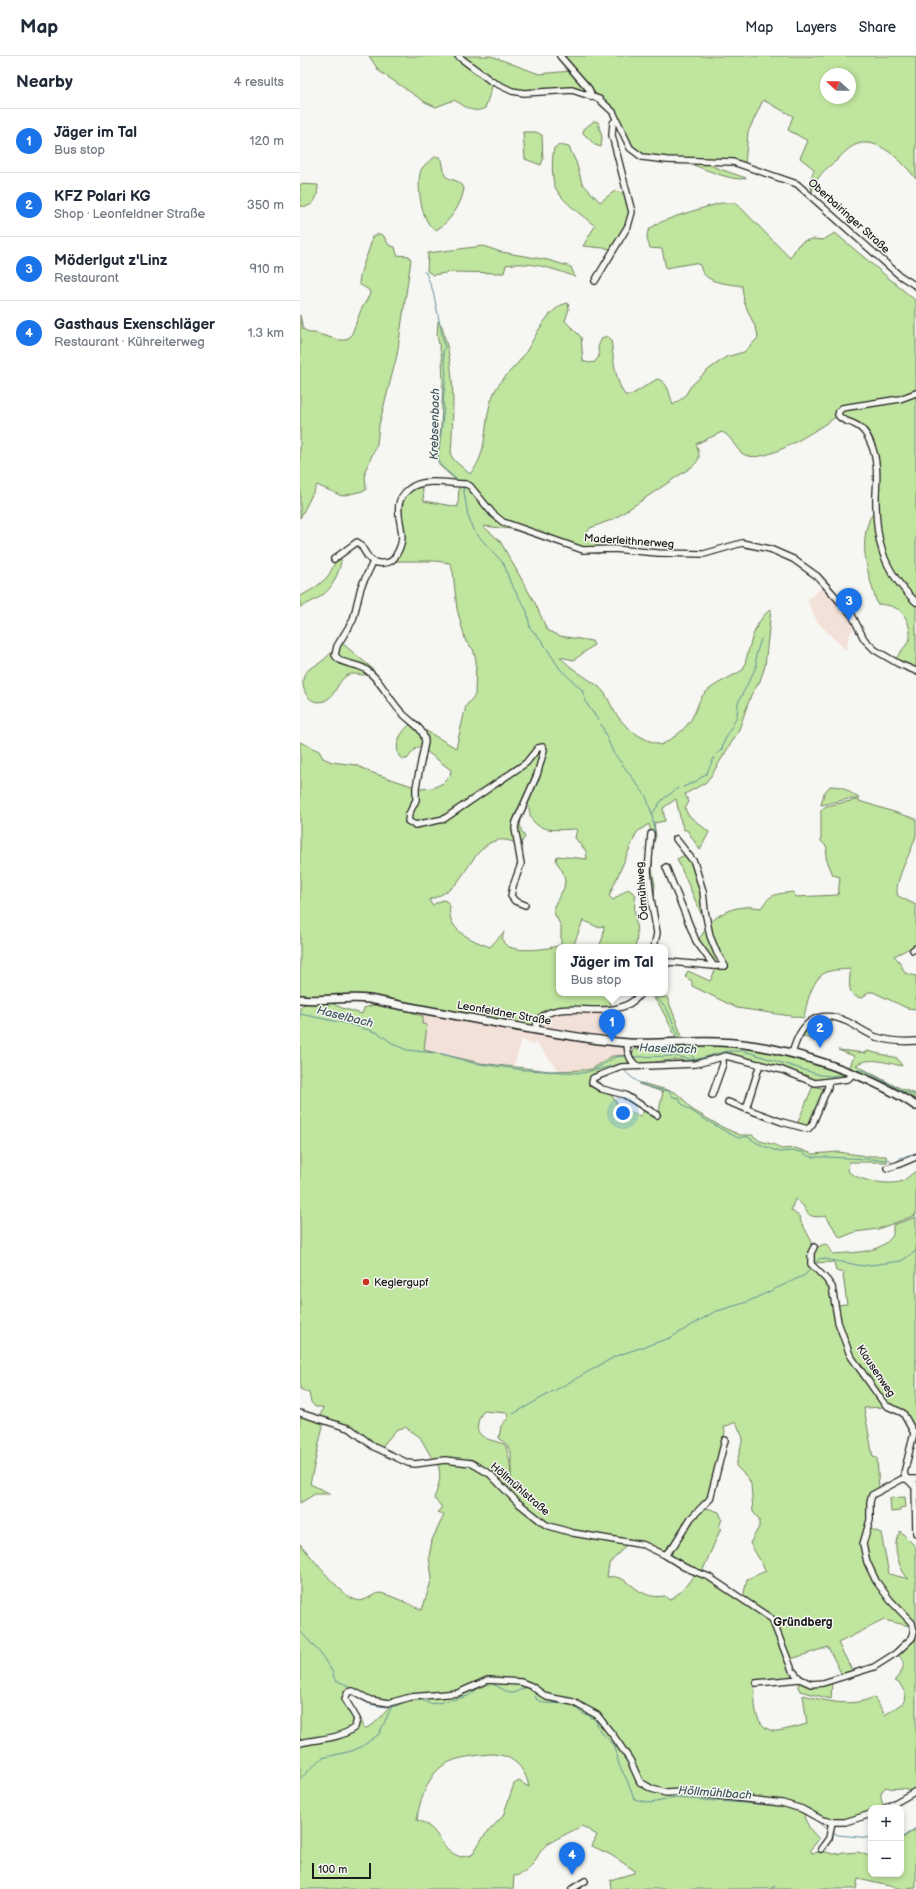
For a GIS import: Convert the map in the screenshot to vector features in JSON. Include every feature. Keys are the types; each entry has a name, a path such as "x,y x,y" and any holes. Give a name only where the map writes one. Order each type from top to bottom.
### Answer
{"main road":[{"name":"Leonfeldner Straße","path":"300,999 315,1000 354,997 536,1030 627,1043 735,1042 765,1047 841,1070 895,1094 916,1106"}],"street":[{"name":"Oberbairinger Straße","path":"458,56 492,81 512,92 524,93 572,90 599,99 609,107 630,148 642,157 667,160 733,162 797,184 899,276 916,286"},
{"path":"560,56 589,89 592,97"},
{"path":"595,281 622,238 631,219 631,205 618,164 612,135 613,123 616,120"},
{"path":"916,393 900,399 842,408 838,415 843,420 860,428 871,444 876,473 876,526 881,552 904,590 916,602"},
{"name":"Maderleithnerweg","path":"373,562 386,563 395,558 397,554 403,534 399,513 400,503 408,489 422,483 462,484 470,486 493,514 503,522 583,550 614,549 658,554 704,554 742,543 755,544 778,552 813,572 824,583 852,615 864,639 875,650 899,664 916,671"},
{"path":"334,559 357,542 373,562 360,587 351,626 337,646 335,655 340,660 359,666 370,673 401,713 418,727 425,736 416,786 416,800 409,814 408,821 415,825 444,819 526,763 538,748 543,747 544,750 537,775 515,828 521,864 511,896 515,901 525,905"},
{"name":"Ödmühlweg","path":"651,834 648,871 650,899 657,932 655,944"},
{"path":"668,963 724,966 710,936 705,910 704,891 694,862 676,838"},
{"path":"666,867 696,941 714,966"},
{"path":"536,1030 538,1020 552,1013 616,1009 634,1001 638,996"},
{"path":"792,1054 803,1027 813,1020 823,1017 842,1020 881,1038 898,1041 916,1041"},
{"path":"627,1043 628,1053 632,1061 638,1067"},
{"path":"712,1096 724,1064 723,1057"},
{"path":"657,1115 624,1095 602,1089 592,1083 594,1077 619,1067 696,1064 723,1057 732,1057 760,1064 787,1072 812,1083 828,1082 848,1078 850,1074"},
{"path":"746,1108 760,1064"},
{"path":"728,1102 781,1121 809,1129 827,1089 828,1082"},
{"path":"887,1168 916,1157"},
{"name":"Klausenweg","path":"814,1247 810,1256 813,1267 832,1287 838,1322 850,1355 883,1402 887,1406 902,1412 915,1432 904,1471 906,1478"},
{"name":"Höllmühlstraße","path":"300,1413 351,1429 374,1447 408,1463 417,1464 445,1460 466,1462 490,1474 516,1502 550,1527 595,1538 644,1545 665,1555 684,1567 705,1575 769,1616 775,1624 790,1666 800,1679"},
{"path":"665,1555 674,1545 691,1518 710,1498 725,1440"},
{"path":"756,1683 800,1679 810,1684 817,1684 870,1669 907,1645 914,1632 912,1623 890,1600 876,1581 867,1562 863,1544 870,1520 870,1502 872,1496 892,1483 906,1478 916,1479"},
{"path":"906,1478 915,1484 916,1533"},
{"path":"300,1743 328,1739 344,1734 355,1727 357,1719 346,1700 349,1692 370,1700 389,1703 411,1697 458,1693 488,1680 521,1682 531,1686 547,1697 573,1702 597,1715 614,1735 630,1760 640,1782 652,1789 666,1793 683,1792 782,1803 802,1809 822,1820 832,1822 845,1822 868,1815"},
{"path":"891,1805 916,1791"},
{"path":"821,1849 827,1842 832,1822"},
{"path":"572,1889 585,1881"}],"shaded area":[{"path":"823,583 850,615 857,628 850,634 847,651 818,623 807,600 822,588 820,586"},
{"path":"410,1009 618,1045 624,1049 628,1055 612,1056 592,1069 559,1070 536,1043 533,1045 522,1039 514,1066 468,1061 446,1054 424,1050 427,1025 422,1024 418,1015"},
{"path":"574,1011 595,1013 613,1011 614,1036 604,1037 558,1030 541,1027 538,1024 540,1020 550,1015"}],"green space":[{"path":"369,56 491,56 539,74 571,71 588,91 516,91 494,81 485,108 481,110 473,110 454,100 436,107 425,102 379,71"},
{"path":"561,56 916,56 916,179 890,152 873,144 864,143 850,148 824,171 815,182 812,192 810,182 814,169 800,158 808,141 788,130 793,116 763,100 748,132 745,164 647,156 634,150 608,103 598,96"},
{"path":"594,121 598,122 602,137 601,147 595,145 583,133 584,129"},
{"path":"523,132 536,132 542,135 543,159 541,165 525,159"},
{"path":"559,145 569,147 576,162 582,183 600,202 615,191 626,194 629,210 627,223 613,249 583,246 595,226 568,204 559,194 554,185 552,169 554,148"},
{"path":"435,157 440,157 442,160 445,176 459,182 464,189 458,207 450,218 436,230 431,227 423,212 419,184 422,168"},
{"path":"685,162 710,162 714,167 746,178 740,179 725,176"},
{"path":"300,184 318,185 316,198 309,206 300,206"},
{"path":"721,203 734,203 741,208 790,258 798,245 804,241 813,239 823,240 835,233 916,301 916,670 895,661 910,639 909,627 905,616 894,607 877,604 869,575 865,556 865,537 870,518 877,512 878,492 870,438 844,419 840,414 844,405 836,414 836,417 816,430 790,445 764,455 752,457 743,454 737,449 728,436 722,432 696,444 699,458 693,466 614,519 590,528 585,536 602,543 602,552 598,554 558,545 511,529 483,526 500,541 536,605 547,630 560,636 592,641 594,645 574,660 560,657 569,666 601,689 607,696 616,714 626,726 639,736 661,745 676,736 688,724 700,699 706,692 743,670 752,637 760,621 771,609 765,666 760,681 751,695 738,732 711,776 705,783 685,794 689,802 685,808 688,815 709,832 700,850 687,830 684,830 676,799 663,808 665,821 654,823 656,836 653,844 652,869 655,885 654,897 657,921 660,933 658,944 655,944 650,878 651,832 649,824 637,832 609,896 613,900 628,889 636,895 636,944 600,944 603,937 604,926 597,927 583,920 574,944 561,944 561,926 554,913 554,906 564,888 565,880 563,872 556,861 557,856 587,859 586,851 575,838 577,829 554,830 543,828 532,820 528,804 520,824 525,837 520,844 508,840 497,840 489,844 476,855 456,884 443,894 429,900 432,905 443,900 446,901 450,906 452,922 456,928 461,933 475,941 490,947 504,932 503,941 506,945 513,948 530,950 556,946 556,996 612,996 610,1003 613,1008 564,1009 535,1021 533,1026 365,995 300,995 300,742 319,751 323,758 332,762 356,765 370,772 421,789 433,788 443,783 450,776 451,770 426,751 421,728 456,748 466,706 475,695 476,660 473,649 466,642 457,609 453,572 450,563 435,561 393,561 401,548 400,507 405,494 422,484 424,501 458,507 459,483 439,465 437,456 441,427 443,381 442,358 437,335 438,321 441,324 448,349 452,379 453,410 451,456 470,474 476,466 483,446 490,403 494,393 504,378 524,355 547,318 558,307 564,304 568,303 569,309 565,321 581,337 583,361 589,363 595,362 599,356 598,347 602,338 607,336 611,339 617,376 625,395 631,395 657,379 666,386 673,405 684,397 691,386 708,370 726,357 744,352 758,338 757,331 744,302 742,286 716,282 706,276 700,265 694,263 666,268 662,249 650,248 647,237 649,230 661,222"},
{"path":"378,234 383,235 389,245 395,247 397,255 409,256 411,260 397,355 379,425 377,444 365,471 366,490 342,496 317,485 300,518 300,315 303,329 310,333 339,340 345,340 351,336 361,310 370,294 369,290 359,284 363,265 372,237"},
{"path":"483,246 501,252 548,260 571,267 575,277 550,268 523,264 506,265 504,273 451,272 433,275 427,271 428,253"},
{"path":"341,559 341,564 332,585 328,590 319,598 300,607 300,596 324,580 329,575 335,562"},
{"path":"343,644 373,669 365,675 350,674 346,676 328,699 318,702 314,701 306,695 304,690 304,675 337,647"},
{"path":"411,724 415,725 424,737 422,746 416,748 407,759 402,759 399,756 397,747 399,738 404,730"},
{"path":"830,786 842,787 860,799 848,799 821,805 824,793"},
{"path":"856,800 916,819 916,835 900,875 897,890 898,896 916,905 916,945 894,956 899,961 905,973 916,976 916,1009 907,1008 873,992 868,992 863,998 853,995 850,987 850,969 831,971 820,976 810,993 804,1018 737,1008 692,986 692,981 685,977 688,971 710,981 716,969 716,963 707,954 698,941 707,927 718,916 725,912 746,907 761,908 768,899 778,894 794,892 795,897 838,895 840,877 833,875 826,858 827,847 821,841 821,810 826,806"},
{"path":"687,854 692,861 698,879 703,899 707,927 677,859"},
{"path":"652,996 655,996 657,998 667,997 683,1039 677,1039 660,1006"},
{"path":"327,1001 342,1008 362,1014 364,1008 380,1003 410,1009 415,1014 423,1016 422,1024 427,1025 424,1050 480,1063 550,1071 586,1070 592,1069 612,1056 628,1055 633,1065 605,1070 595,1075 590,1081 594,1086 612,1096 619,1107 640,1116 645,1110 658,1116 663,1092 639,1084 641,1083 675,1092 691,1109 722,1127 740,1135 752,1135 760,1141 775,1145 781,1149 795,1148 813,1154 838,1152 866,1156 886,1156 887,1162 849,1162 848,1171 865,1180 895,1183 904,1180 916,1171 916,1215 878,1229 855,1232 840,1238 826,1216 818,1217 809,1215 800,1202 795,1199 791,1210 801,1218 800,1220 811,1240 810,1264 830,1285 837,1322 851,1359 886,1407 864,1408 873,1457 877,1458 879,1489 869,1498 869,1516 862,1540 866,1561 870,1566 864,1545 868,1528 881,1533 889,1574 909,1579 901,1568 896,1552 896,1542 900,1531 916,1547 916,1789 911,1792 902,1788 886,1787 883,1789 881,1794 883,1805 868,1805 868,1814 846,1820 823,1820 808,1811 804,1817 810,1829 819,1839 811,1849 811,1852 823,1851 833,1854 858,1852 868,1856 868,1877 904,1877 904,1837 916,1829 916,1888 903,1889 858,1879 856,1889 611,1889 610,1880 634,1873 634,1870 611,1855 592,1846 597,1835 582,1826 546,1845 530,1868 521,1874 514,1876 513,1889 300,1889 300,1544 335,1584 350,1597 359,1601 379,1593 394,1597 422,1610 432,1578 429,1557 432,1540 444,1515 437,1512 441,1509 441,1506 434,1498 439,1484 440,1475 436,1461 457,1462 473,1466 497,1483 530,1516 554,1529 585,1538 628,1543 609,1564 607,1577 622,1579 647,1595 665,1596 669,1600 684,1588 695,1573 718,1583 770,1619 778,1633 791,1671 796,1678 755,1681 755,1703 758,1717 766,1728 773,1731 784,1730 807,1724 803,1695 847,1703 874,1697 885,1715 904,1702 905,1693 899,1682 896,1682 895,1680 903,1667 902,1660 897,1654 910,1643 914,1636 914,1627 884,1620 838,1643 853,1672 842,1675 828,1647 788,1660 778,1627 773,1618 743,1598 747,1579 766,1571 750,1543 759,1527 759,1519 753,1512 751,1484 748,1478 736,1466 743,1438 736,1422 724,1427 725,1431 723,1445 710,1495 688,1520 674,1544 668,1549 662,1551 638,1543 573,1532 541,1521 511,1494 511,1475 507,1490 491,1475 474,1464 455,1459 433,1460 420,1437 405,1427 396,1430 380,1449 357,1432 320,1417 323,1407 315,1407 311,1402 309,1393 300,1389 300,1007 306,1003","holes":["484,1411 507,1413 508,1418 501,1426 499,1438 506,1444 511,1452 511,1475 508,1453 504,1444 485,1438 479,1432 478,1423","350,1692 368,1700 389,1705 389,1708 374,1724 364,1728 361,1719 347,1700 347,1697","490,1754 504,1756 511,1759 520,1767 529,1787 519,1781 514,1784 503,1816 483,1837 472,1855 461,1857 454,1854 431,1828 417,1820 420,1803 429,1781 442,1766 458,1759"]},
{"path":"824,1019 833,1020 823,1044 801,1035 811,1024"},
{"path":"713,1045 764,1052 813,1064 846,1075 827,1080 814,1081 773,1065 730,1054 698,1061 671,1060 646,1064 637,1064 632,1055 634,1049"},
{"path":"838,1050 866,1053 867,1051 897,1058 902,1066 873,1061 861,1062 856,1065 895,1086 916,1094 916,1099 849,1069 854,1056"},
{"path":"813,1086 825,1089 809,1124 806,1126 797,1124"},
{"path":"916,1217 915,1430 910,1421 887,1405 853,1357 839,1323 836,1305 847,1304 843,1275 845,1273 836,1271 834,1262 812,1263 815,1250 820,1246 827,1244 833,1254 866,1251 882,1246 893,1235 893,1225"},
{"path":"300,1415 324,1421 310,1484 331,1494 315,1494 300,1503"},
{"path":"905,1497 906,1507 900,1508 900,1511 891,1512 890,1498"},
{"path":"704,1507 719,1512 722,1519 719,1527 721,1528 702,1572 690,1569 668,1555 686,1526"},
{"path":"800,1680 805,1682 832,1681 831,1699 800,1691 798,1687"}],"waterway":[{"name":"Krebsenbach","path":"424,272 426,273 433,291 445,349 443,351 446,373 444,407 438,458 442,467 460,482"},
{"name":"Krebsenbach","path":"463,486 468,516 473,530 504,564 510,582 527,611 530,628 542,641 560,669 582,690 587,704 598,720"},
{"path":"683,787 695,782 707,773 714,757 722,749 737,716 738,703 756,667 756,655 761,639"},
{"name":"Krebsenbach","path":"601,724 613,752 646,796 652,814 655,836 653,840"},
{"path":"652,814 662,800 678,788"},
{"name":"Krebsenbach","path":"651,871 653,895"},
{"name":"Krebsenbach","path":"658,944 659,935"},
{"name":"Krebsenbach","path":"654,996 666,1007 680,1039"},
{"name":"Haselbach","path":"300,1014 349,1024 378,1033 395,1045 407,1050 443,1054 473,1063 524,1070 583,1073 594,1070 615,1057 626,1056"},
{"name":"Krebsenbach","path":"684,1045 695,1060"},
{"name":"Haselbach","path":"633,1057 675,1056 695,1060 726,1051 744,1051 820,1075 832,1076 844,1073"},
{"name":"Haselbach","path":"594,1070 616,1066"},
{"path":"623,1069 634,1079 644,1085 655,1089 669,1091 673,1097 679,1098 685,1107 729,1133 739,1138 748,1137 757,1143 779,1152 802,1152 813,1157 891,1160"},
{"name":"Haselbach","path":"853,1070 863,1070 900,1090 916,1096"},
{"path":"900,1158 916,1153"},
{"path":"814,1265 820,1258 863,1266 901,1261 916,1251"},
{"path":"513,1414 616,1356 670,1338 714,1312 747,1302 805,1275 812,1267"},
{"name":"Höllmühlbach","path":"300,1631 320,1653 332,1671 335,1680 347,1685 350,1689"},
{"name":"Höllmühlbach","path":"491,1683 510,1693 514,1693 526,1687"},
{"name":"Höllmühlbach","path":"414,1699 422,1700 430,1704 443,1702 468,1696 480,1687"},
{"name":"Höllmühlbach","path":"535,1692 536,1699 544,1703 571,1704 583,1714 588,1715 596,1721 600,1731 615,1746 619,1765 627,1780 634,1799 651,1803 675,1798 772,1805"},
{"name":"Höllmühlbach","path":"353,1693 367,1703 385,1707 396,1706 411,1700"},
{"path":"302,1777 322,1758 352,1751 363,1746 379,1734 392,1706"},
{"name":"Höllmühlbach","path":"816,1820 827,1830"},
{"name":"Höllmühlbach","path":"904,1836 916,1828"},
{"name":"Höllmühlbach","path":"832,1832 838,1835 868,1838"},
{"path":"770,1889 775,1886"}],"place":[{"name":"Möderlgut z'Linz","path":"849,621"},
{"name":"Jäger im Tal","path":"612,1042"},
{"name":"KFZ Polari KG","path":"820,1048"},
{"name":"Keglergupf","path":"366,1282"},
{"name":"Gasthaus Exenschläger","path":"572,1875"}],"district":[{"name":"Gründberg","path":"803,1622"}]}
